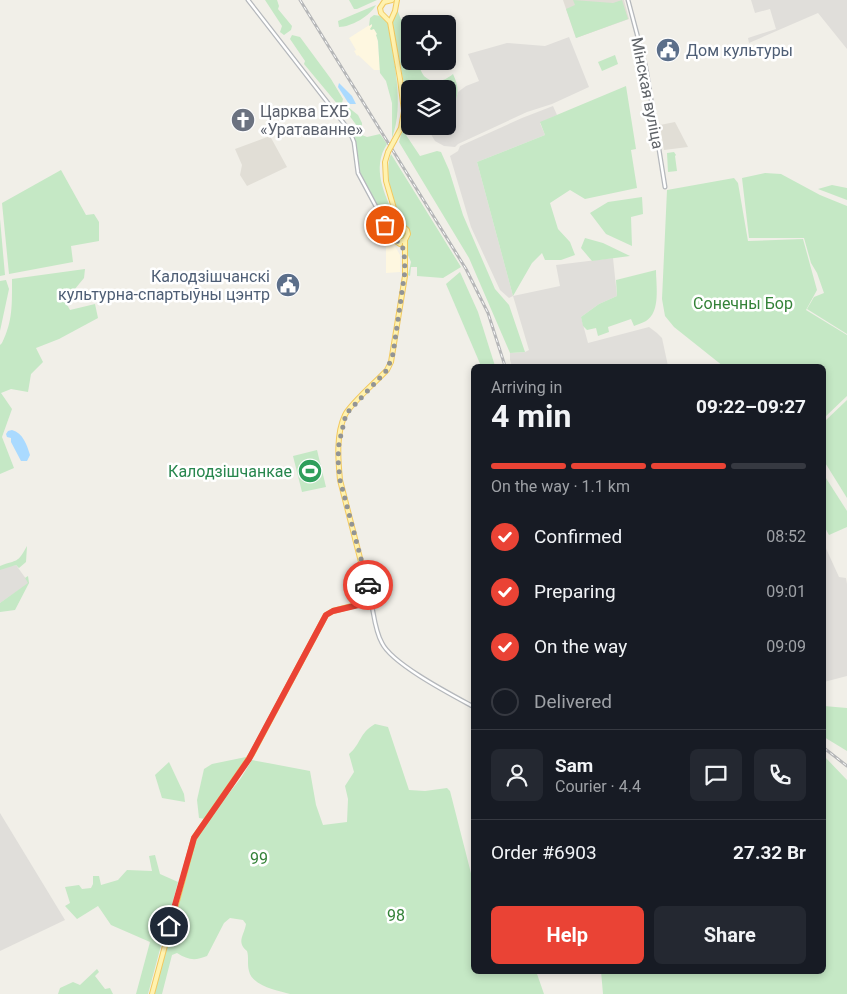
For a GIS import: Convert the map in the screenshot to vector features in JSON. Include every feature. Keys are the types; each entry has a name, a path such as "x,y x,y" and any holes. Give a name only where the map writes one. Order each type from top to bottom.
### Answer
{"main road":[{"path":"397,0 390,22 404,101 400,128 384,162 384,174 398,222 392,234 394,240 399,242 404,250"},
{"path":"390,22 381,13 380,8 384,2 390,1 395,6"},
{"path":"385,16 392,15"},
{"path":"152,994 194,838 249,759 326,615 333,611 371,602 340,480 339,443 346,414 387,370 391,362 405,276 404,250 408,232 397,227"},
{"path":"399,242 405,240"}],"street":[{"path":"248,0 349,130 354,142 356,164 360,178 385,225 392,234"},
{"name":"Мінская вуліца","path":"628,0 646,68 664,187"},
{"path":"388,228 397,227"},
{"path":"371,602 381,643 387,651 401,663 471,706"}],"shaded area":[{"path":"563,0 624,0 629,19 576,38"},
{"path":"751,0 847,0 847,49 818,13 749,43 748,38 776,29 770,9 755,13"},
{"path":"371,24 377,34 380,70 374,70 357,56 354,51 356,50 349,38"},
{"path":"569,37 589,87 552,104 527,112 455,147 444,146 435,141 431,135 456,135 456,99 458,92 466,86 479,81 468,54 507,43 545,46"},
{"path":"553,106 557,115 540,123 545,135 477,162 513,296 509,298 500,290 471,227 450,156 458,151 460,146"},
{"path":"675,122 688,147 664,150 660,125"},
{"path":"270,136 287,167 247,186 240,175 242,165 235,149"},
{"path":"392,241 400,255 400,272 386,273 386,242"},
{"path":"613,258 617,296 599,304 581,317 588,343 649,327 662,338 668,364 511,364 510,353 529,350 513,296 560,286 556,265"},
{"path":"826,548 839,577 846,578 847,584 847,676 826,681"},
{"path":"16,565 29,583 0,603 0,568"},
{"path":"0,813 65,920 0,951"}],"green space":[{"path":"265,0 277,0 278,9 292,26 291,30 284,35 280,32 282,26"},
{"path":"349,0 377,0 354,9"},
{"path":"573,0 613,3 622,0 628,19 576,38 566,9 575,5"},
{"path":"376,5 360,20 344,27 339,27 338,21"},
{"path":"397,9 401,19 401,69 392,22"},
{"path":"374,15 381,16 389,24 398,96 396,125 392,138 392,103 386,81 380,73 377,34 374,29 370,29 372,24 369,26 370,18"},
{"path":"292,35 300,37 331,79 343,99 339,106 304,64 305,61 290,39"},
{"path":"615,55 618,64 602,71 598,62"},
{"path":"401,70 421,70 424,76 431,80 403,80"},
{"path":"453,74 456,80 443,80 446,79"},
{"path":"626,86 636,149 631,150 637,188 585,199 570,190 550,203 558,229 570,242 575,255 561,260 545,260 542,253 532,263 513,296 477,162 545,135 540,122"},
{"path":"348,107 358,115 362,126 357,126 346,111"},
{"path":"354,132 367,137 380,134 387,144 382,153 380,172 384,191 395,218 395,225 393,226 386,224 360,172"},
{"path":"401,134 406,135 420,156 437,151 441,152 449,170 463,215 495,289 509,305 525,352 510,353 469,258 399,142"},
{"path":"674,152 676,155 677,171 668,172 667,153"},
{"path":"391,154 461,267 443,278 417,276 417,267 411,267 410,276 408,275 411,262 407,253 406,243 409,235 392,196 388,173"},
{"path":"61,170 86,215 94,214 99,222 99,241 71,246 73,262 9,274 2,203"},
{"path":"765,173 781,174 820,195 847,206 847,334 807,309 814,297 824,293 817,273 811,263 804,238 749,238 742,178"},
{"name":"Сонечны Бор","path":"734,178 738,183 748,241 803,239 817,290 806,310 847,335 847,396 826,416 826,364 720,364 674,327 665,316 662,299 667,190"},
{"path":"832,185 847,188 847,200 818,189"},
{"path":"642,197 643,214 631,217 632,246 606,234 590,213 608,202"},
{"path":"0,219 5,275 0,276"},
{"path":"402,228 405,229 405,239 398,240 395,239 394,232 395,229"},
{"path":"585,238 603,243 630,256 592,261 581,248"},
{"path":"85,269 84,278 65,301 70,310 95,304 98,318 59,339 36,348 43,362 31,374 28,392 11,389 1,393 12,409 2,437 14,468 0,474 0,345 6,335 10,320 12,279"},
{"path":"656,270 656,305 651,317 646,321 634,326 631,319 608,327 609,332 598,336 596,328 587,330 583,326 581,317 599,304 617,296 616,280"},
{"path":"460,272 478,312 494,364 480,364 446,284"},
{"path":"6,280 9,289 0,331 0,281"},
{"path":"847,400 847,498 826,464 826,420"},
{"name":"Калодзішчанкае","path":"317,450 326,487 302,492 293,456"},
{"path":"826,478 847,511 847,527 829,535 826,530"},
{"path":"27,546 26,562 19,568 16,565 0,570 0,566 19,558"},
{"path":"28,576 29,583 15,610 0,612 0,603 28,583 25,578"},
{"path":"826,706 847,708 847,751 826,738"},
{"path":"375,724 388,727 409,790 425,791 447,788 450,791 471,873 471,974 537,974 544,994 290,994 266,987 251,976 248,968 247,951 241,942 246,924 243,920 230,918 224,923 207,956 192,959 177,953 172,955 162,994 154,994 194,843 208,820 241,778 252,760 310,771 316,805 323,825 347,822 348,799 345,786 354,772 349,754 370,727"},
{"path":"246,757 246,760 205,819 199,818 197,800 204,769 212,764"},
{"path":"826,758 847,780 847,994 603,994 601,974 826,974"},
{"path":"169,762 184,794 185,802 162,798 155,775"},
{"path":"155,855 160,874 178,882 148,994 136,994 150,942 111,925 98,906 77,919 65,906 70,903 65,887 79,885 82,889 91,888 93,876 99,876 101,885 118,880 127,870 152,871 149,856"},
{"path":"97,969 99,972 95,976 105,989 110,988 113,994 58,994 60,988 73,982 80,985"}],"water":[{"path":"339,83 352,96 356,104 349,104 338,87"},
{"path":"12,430 19,434 26,443 30,455 27,461 21,461 11,442 11,438 7,437 8,431"}],"railway":[{"path":"300,0 466,269 488,313 504,364"},
{"path":"826,750 847,766"}],"way so far":[{"path":"368,585 340,480 338,452 341,427 346,414 387,370 393,354 405,276 405,254 399,242 394,240 385,225"}],"place":[{"name":"Дом культуры","path":"668,50"},
{"name":"Царква ЕХБ «Уратаванне»","path":"243,120"},
{"name":"Калодзішчанскі культурна-спартыўны цэнтр","path":"288,285"},
{"name":"Калодзішчанкае","path":"310,471"}],"route":[{"path":"169,926 194,838 249,759 326,615 333,611 371,602 368,585"}],"park label":[{"name":"99","path":"259,858"},
{"name":"98","path":"396,915"}]}
